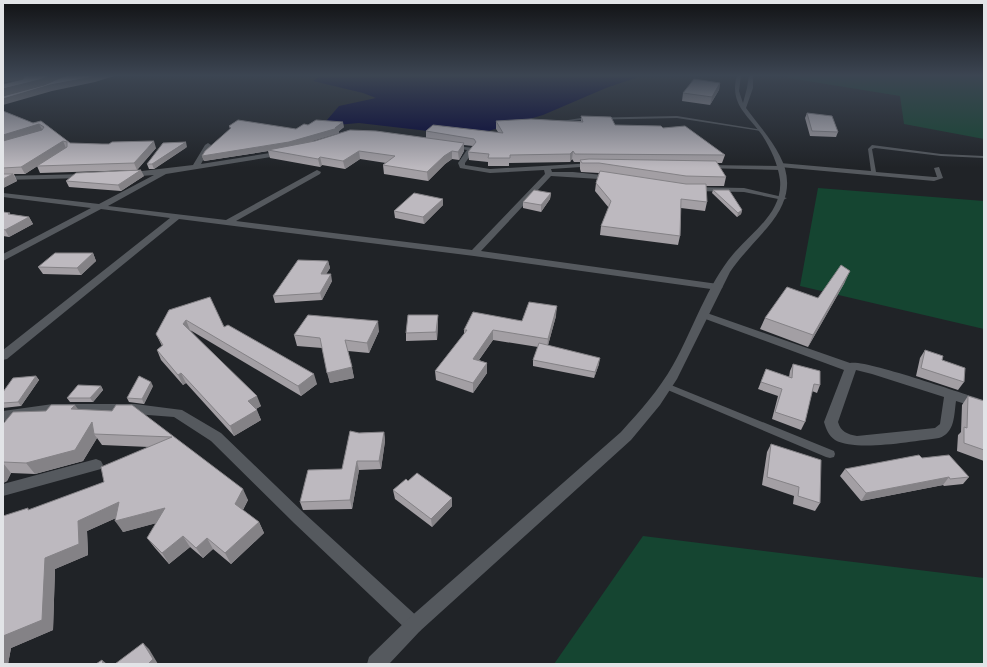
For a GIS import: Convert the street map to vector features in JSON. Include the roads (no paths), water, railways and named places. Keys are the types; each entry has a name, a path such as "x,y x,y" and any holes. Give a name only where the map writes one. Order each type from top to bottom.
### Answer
{"street":[{"path":"376,664 414,625 626,436 654,404 666,386 734,259 775,212 783,198 784,189 781,166 761,130 744,107"},
{"path":"196,167 208,145"},
{"path":"442,145 472,149 463,159 461,163 462,167 490,171 548,171 598,176 619,180"},
{"path":"117,175 164,172 291,151"},
{"path":"139,174 148,164"},
{"path":"474,253 548,171 556,166 604,165"},
{"path":"698,167 781,166"},
{"path":"25,178 37,170"},
{"path":"3,258 164,172"},
{"path":"229,222 317,172"},
{"path":"3,178 95,176"},
{"path":"684,189 744,190 783,198"},
{"path":"3,195 474,253 718,287"},
{"path":"3,356 178,216"},
{"path":"704,315 851,368 855,366 874,370 984,405"},
{"path":"851,368 831,422 833,430 839,436 847,439 857,440 939,433 946,426 951,395"},
{"path":"3,416 53,409 135,409 177,413 216,437 299,518 414,625"},
{"path":"3,490 96,465"}],"lane":[{"path":"552,122 581,119 677,117 761,130"},
{"path":"874,173 870,149 874,146 941,155 984,158"},
{"path":"781,166 934,179 940,178 938,168"},
{"path":"666,386 830,454"}]}
